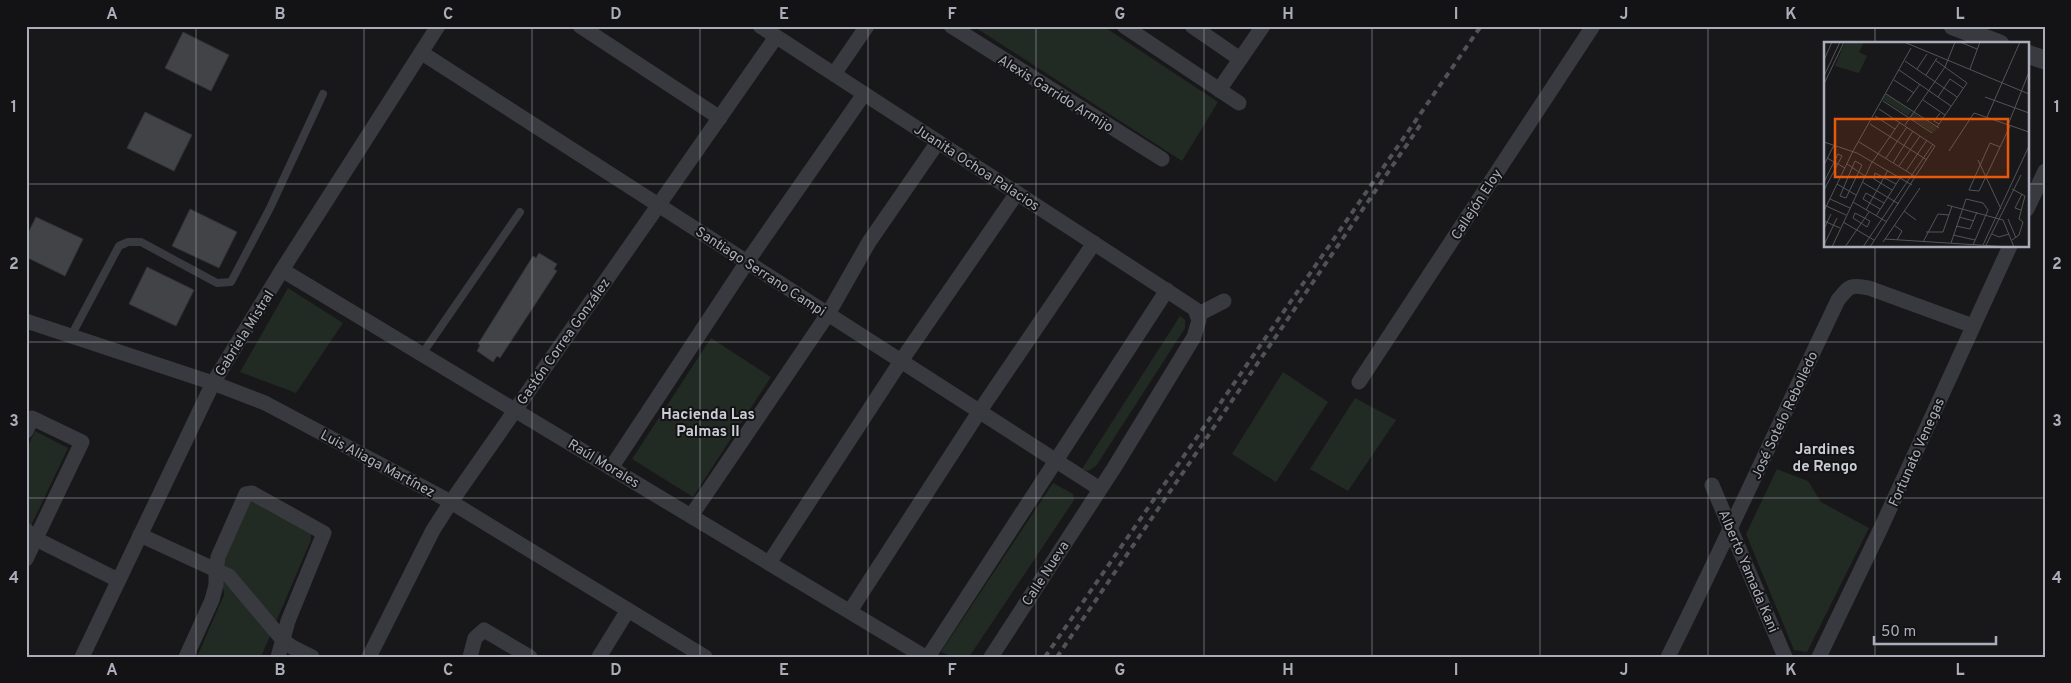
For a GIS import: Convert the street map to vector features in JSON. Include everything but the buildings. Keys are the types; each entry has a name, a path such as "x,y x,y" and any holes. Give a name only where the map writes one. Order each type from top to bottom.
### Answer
{"street":[{"name":"Gabriela Mistral","path":"82,657 213,383 282,270 438,26"},
{"path":"580,26 720,118"},
{"name":"Juanita Ochoa Palacios","path":"760,26 1167,290 1196,312"},
{"path":"834,74 867,26"},
{"name":"Alexis Garrido Armijo","path":"951,26 1162,159"},
{"path":"1124,26 1239,103"},
{"path":"1192,26 1240,59"},
{"path":"1218,90 1263,26"},
{"name":"Callejón Eloy","path":"1359,382 1593,26"},
{"path":"1953,26 1995,42"},
{"name":"Gastón Correa González","path":"369,657 433,530 451,502 776,37"},
{"name":"Santiago Serrano Campi","path":"422,53 1100,489"},
{"path":"2028,54 2045,60"},
{"path":"611,468 747,262 864,94"},
{"path":"691,516 828,314 869,242 938,142"},
{"path":"2028,207 2045,171"},
{"path":"770,563 901,361 1017,193"},
{"path":"850,611 979,412 1094,243"},
{"name":"Fortunato Venegas","path":"1819,657 1880,530 2009,248"},
{"name":"Raúl Morales","path":"282,270 926,657"},
{"name":"José Sotelo Rebolledo","path":"1668,657 1731,530 1761,460 1838,300 1847,289 1856,285 1868,288 1973,326"},
{"path":"926,657 1167,290"},
{"path":"1196,312 1224,301"},
{"name":"Calle Nueva","path":"991,657 1100,489 1194,337 1199,320 1196,312"},
{"name":"Luis Aliaga Martínez","path":"26,321 213,383 266,403 451,502 706,657"},
{"path":"26,431 32,418 82,442 31,534 26,559"},
{"name":"Alberto Yamada Kani","path":"1712,485 1786,657"},
{"path":"186,657 212,600 216,585 218,557 246,494 252,493 324,533 322,542 288,621 278,657"},
{"path":"31,534 118,580"},
{"path":"140,535 229,576 282,639 292,647 312,657"},
{"path":"599,657 628,610"},
{"path":"470,657 475,638 484,630 530,657"}],"lane":[{"path":"71,336 120,246 128,242 141,242 217,283 231,282 270,208 323,94"},
{"path":"422,354 520,212"}],"shaded area":[{"path":"973,26 1103,26 1218,102 1182,161"},
{"path":"288,288 343,323 296,393 240,372"},
{"path":"1180,316 1185,320 1185,328 1096,466 1088,471 1082,469"},
{"path":"711,338 771,377 693,497 632,459"},
{"path":"1283,372 1328,402 1276,482 1232,454"},
{"path":"1355,398 1396,420 1348,491 1310,469"},
{"path":"35,431 68,448 26,536 26,450"},
{"path":"1777,469 1808,481 1821,502 1869,528 1807,652 1794,650 1746,534"},
{"path":"1053,483 1073,494 1074,500 969,657 952,657 941,652"},
{"path":"258,498 311,530 311,540 261,657 197,657 224,595 221,570 247,504"}],"railway":[{"path":"1045,657 1481,26"},
{"path":"1057,657 1421,124"}],"district":[{"name":"Hacienda Las Palmas II","path":"708,422"},
{"name":"Jardines de Rengo","path":"1825,458"}]}
